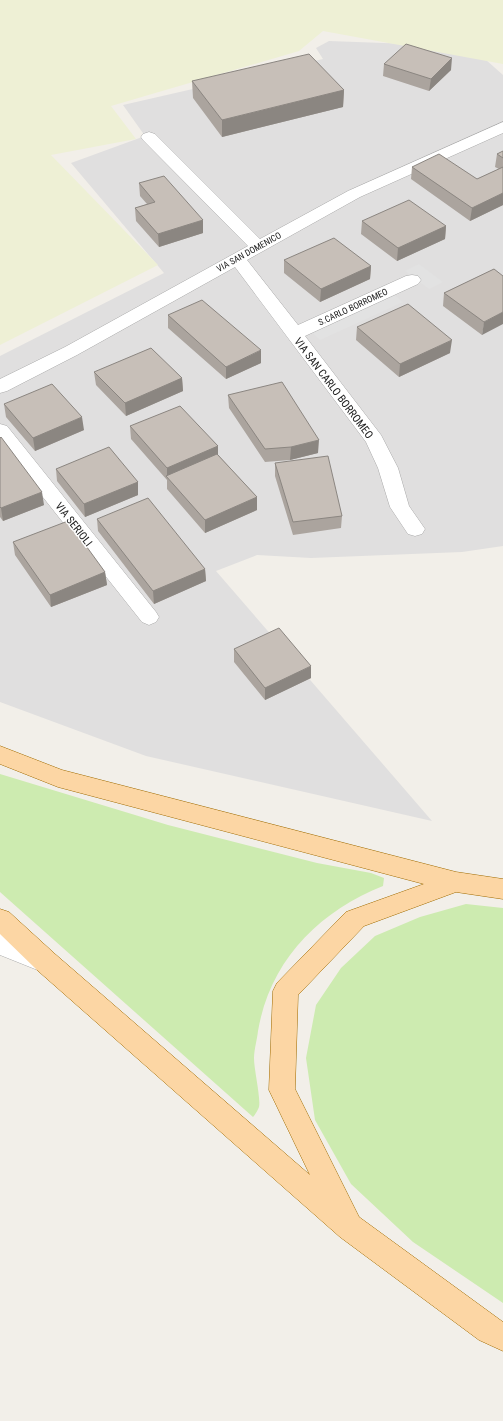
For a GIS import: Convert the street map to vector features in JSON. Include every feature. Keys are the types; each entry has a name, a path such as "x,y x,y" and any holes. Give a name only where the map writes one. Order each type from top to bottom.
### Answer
{"main road":[{"path":"0,755 58,778 456,882 503,889"},
{"path":"350,1227 282,1090 286,991 355,919 456,882"},
{"path":"0,919 46,962 350,1227 489,1330 503,1337"}],"street":[{"name":"VIA SAN DOMENICO","path":"0,387 71,351 354,194 503,127"},
{"path":"149,137 258,246"},
{"name":"VIA SAN CARLO BORROMEO","path":"236,259 245,267 374,440 388,468 400,507 415,529"},
{"name":"S.CARLO BORROMEO","path":"294,334 412,280"},
{"name":"VIA SERIOLI","path":"0,430 149,617"},
{"path":"0,944 46,962"}],"shaded area":[{"path":"329,41 411,44 485,59 503,75 503,546 462,552 311,558 257,555 216,571 432,821 146,756 0,702 0,356 164,273 71,163 145,136 123,105 323,59 316,48"},
{"path":"419,264 443,282 429,289 405,271"},
{"path":"392,293 403,302 320,340 309,330"}],"green space":[{"path":"0,0 503,0 503,64 323,31 299,51 111,106 136,139 51,155 158,265 0,345"},
{"path":"0,774 168,825 317,863 371,873 384,878 383,886 359,897 318,925 301,942 286,961 273,982 264,1006 254,1052 259,1108 253,1117 0,892"},
{"path":"466,904 503,908 503,1303 413,1242 351,1184 315,1120 306,1058 316,1005 341,968 375,936 420,917"}],"building":[{"path":"406,44 452,58 431,79 384,64"},
{"path":"309,54 344,90 222,120 192,81"},
{"path":"503,151 503,158 497,154"},
{"path":"439,154 477,179 503,167 503,193 472,208 412,167"},
{"path":"164,176 203,220 158,234 135,208 155,202 139,183"},
{"path":"409,200 446,226 398,248 362,221"},
{"path":"334,238 371,266 321,289 284,260"},
{"path":"494,269 503,276 503,312 484,322 444,293"},
{"path":"202,300 261,350 226,367 168,315"},
{"path":"408,304 452,340 400,364 357,327"},
{"path":"151,348 182,378 125,403 94,372"},
{"path":"282,382 319,440 291,447 265,449 228,395"},
{"path":"52,384 82,417 33,438 4,404"},
{"path":"180,406 218,446 167,468 130,426"},
{"path":"1,437 42,492 1,508 0,438"},
{"path":"109,447 138,482 84,504 56,469"},
{"path":"217,454 257,497 205,520 166,476"},
{"path":"328,456 342,516 293,522 275,463"},
{"path":"148,498 205,569 153,591 97,519"},
{"path":"68,521 105,572 50,595 13,542"},
{"path":"279,628 311,666 265,688 234,649"}]}
